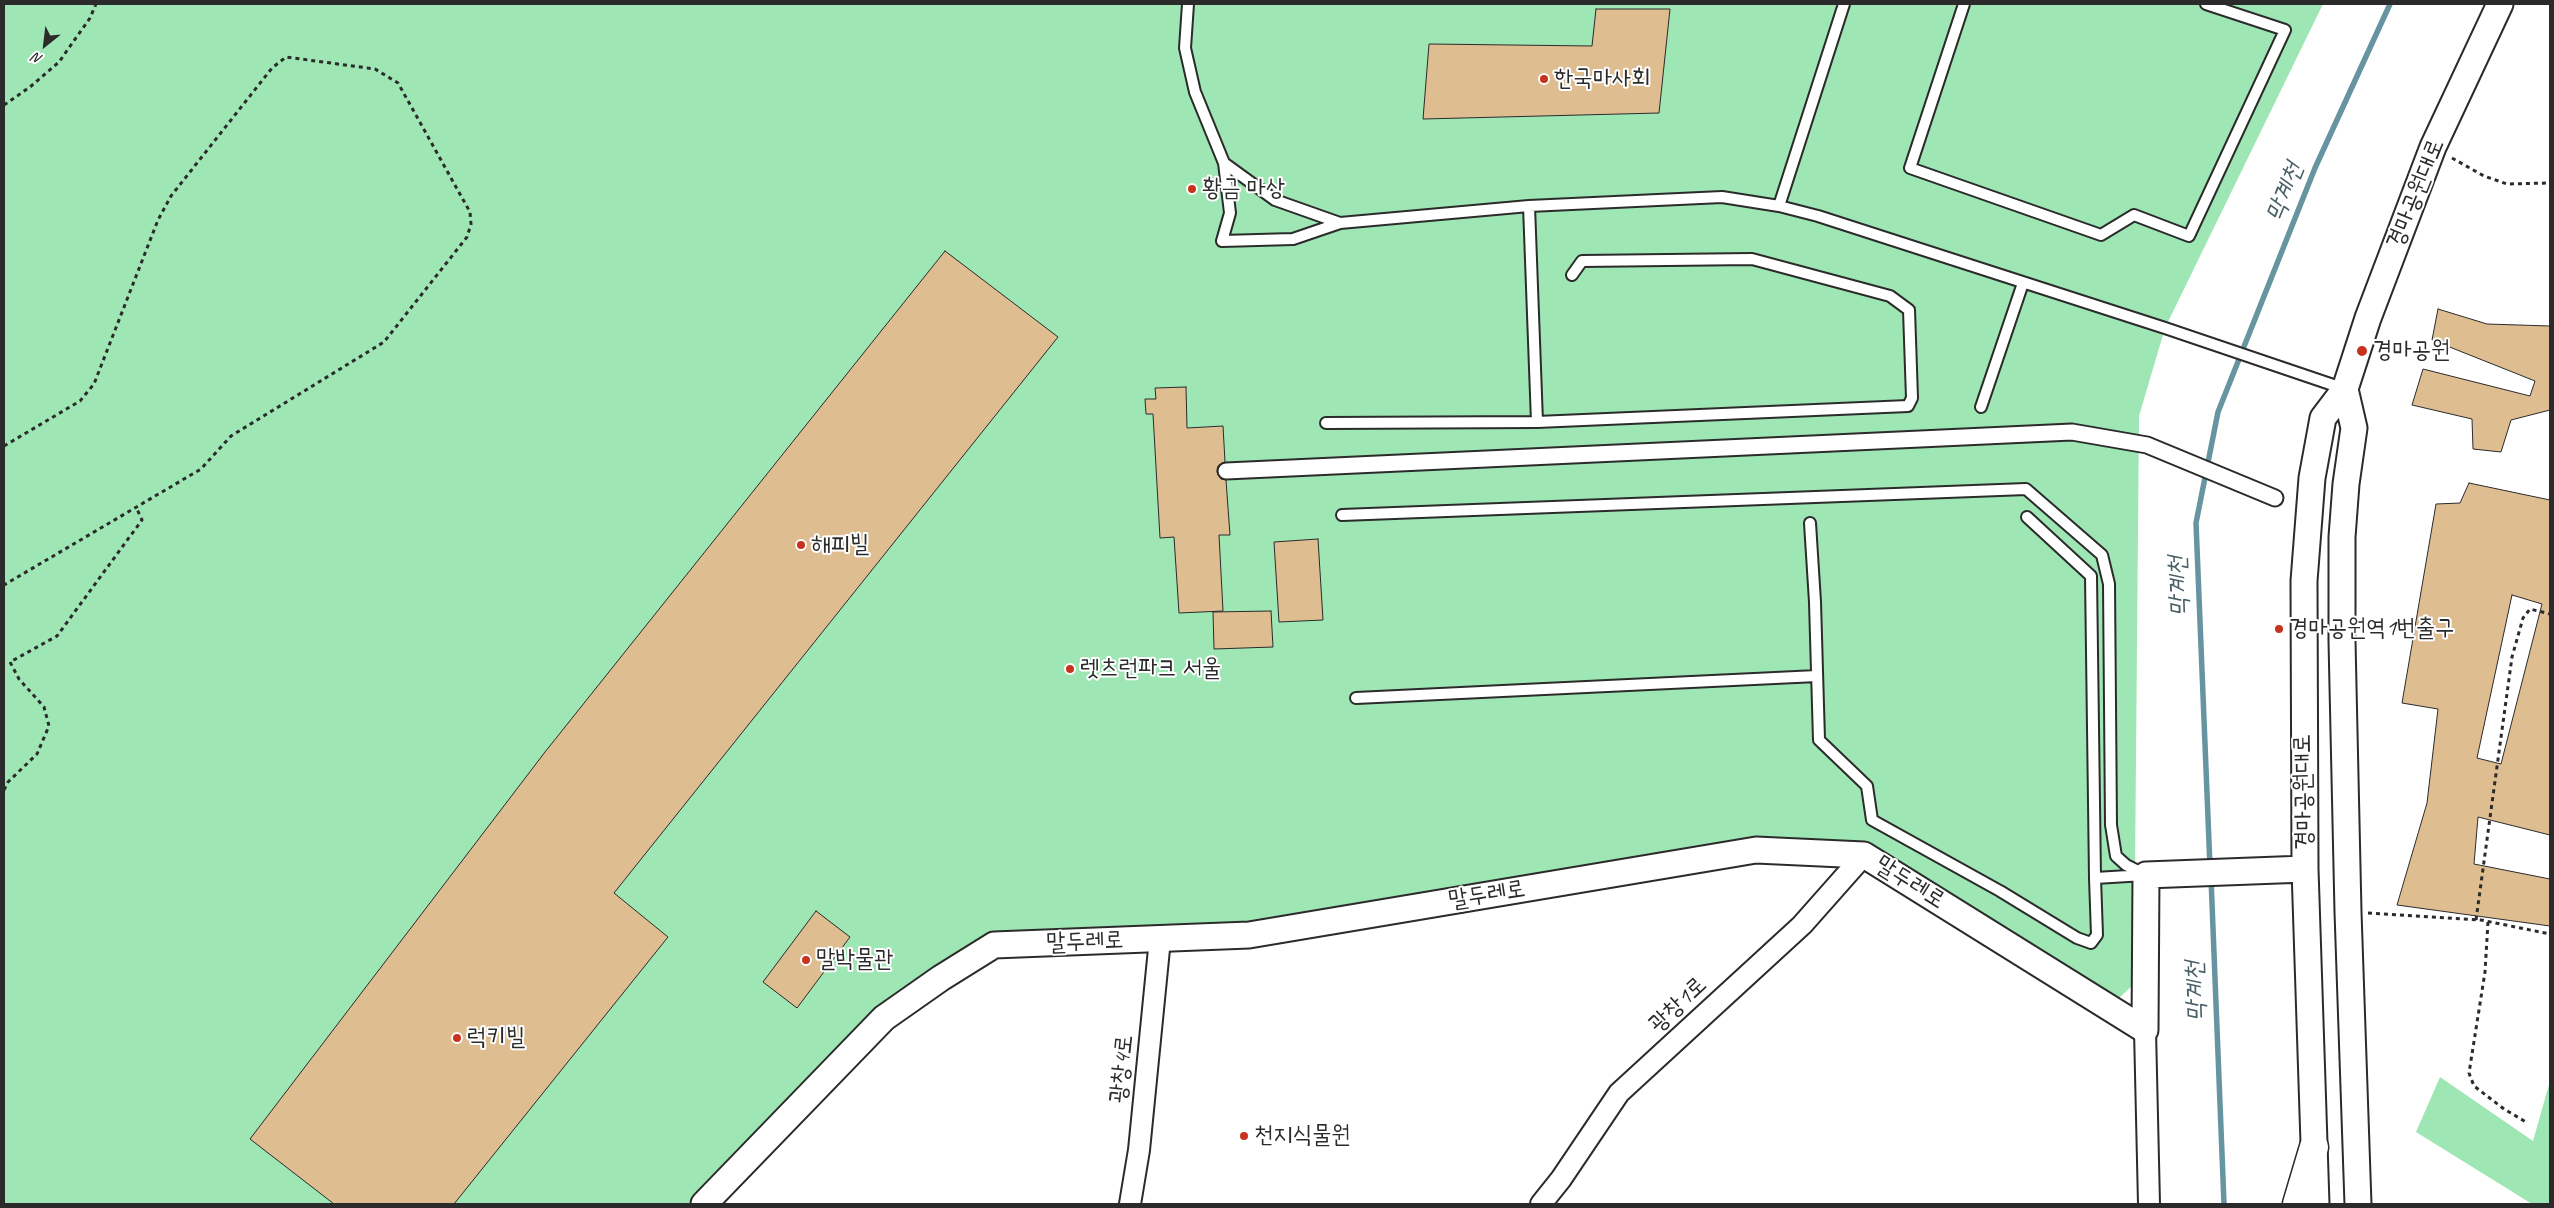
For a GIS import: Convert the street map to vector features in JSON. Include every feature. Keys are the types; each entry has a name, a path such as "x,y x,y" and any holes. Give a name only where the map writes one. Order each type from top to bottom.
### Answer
{"highway":[{"path":"2297,1204 2314,1146"}],"street":[{"name":"경마공원대로","path":"2316,1204 2305,869 2302,643 2307,530 2312,478 2323,418 2345,389 2368,318 2433,148 2500,4"},
{"name":"경마공원대로","path":"2345,389 2354,428 2346,484 2342,537 2348,912 2358,1204"},
{"path":"1226,471 2072,432 2146,445 2238,481 2275,498"},
{"name":"말두레로","path":"704,1204 884,1018 994,945 1248,935 1756,850 1864,855 2145,1030"},
{"name":"광창1로","path":"1541,1204 1561,1179 1619,1093 1802,925 1864,855"},
{"path":"2149,1204 2145,1030 2155,874 2305,869"},
{"name":"광창4로","path":"1130,1204 1139,1150 1160,939"}],"lane":[{"path":"1188,4 1185,48 1195,92 1224,163 1230,213 1222,241 1293,239 1340,224 1529,206 1722,197 1779,206 1818,216 2270,362 2345,389"},
{"path":"1779,206 1844,4"},
{"path":"1964,4 1910,168 2101,235 2134,215 2189,236 2285,30 2206,4"},
{"path":"1224,163 1275,200 1340,224"},
{"path":"1529,206 1537,422"},
{"path":"1326,423 1537,422 1908,406 1912,398 1909,310 1890,296 1752,259 1582,261 1572,275"},
{"path":"1981,406 2023,283"},
{"path":"1342,515 2026,489 2102,555 2109,584 2111,825 2116,856 2126,865 2155,874"},
{"path":"1810,523 1818,676 1819,740 1867,786 1872,820 2077,938 2092,943 2097,935 2091,576 2027,517"},
{"path":"1356,698 1818,676"},
{"path":"2095,878 2155,874"}],"path":[{"path":"4,105 30,87 59,62 90,18 96,4"},
{"path":"4,446 80,401 94,384 158,220 171,196 272,68 286,57 375,69 398,83 470,212 471,224 467,237 384,342 231,436 201,469 4,585"},
{"path":"2433,148 2484,176 2507,184 2550,184"},
{"path":"4,790 36,754 48,726 44,707 19,679 10,662 57,636 142,520 136,507"},
{"path":"2476,920 2512,657 2523,618 2530,609 2550,614"},
{"path":"2348,912 2476,920 2550,934"},
{"path":"2488,922 2485,972 2469,1073 2474,1086 2504,1110 2526,1122"}],"green space":[{"name":"렛츠런파크 서울","path":"4,4 2323,4 2165,328 2139,416 2134,984 2119,998 1865,847 1246,923 1000,933 941,968 696,1204 4,1204"},
{"path":"2440,1077 2533,1141 2550,1081 2550,1204 2532,1204 2416,1132"}],"building":[{"name":"한국마사회","path":"1596,9 1670,9 1659,113 1423,119 1429,44 1592,46"},
{"path":"945,251 1058,337 614,893 668,937 454,1204 334,1204 250,1139 545,752"},
{"path":"2438,309 2487,324 2550,326 2550,410 2511,420 2501,452 2473,449 2472,419 2412,405 2423,369 2530,396 2535,381 2432,340"},
{"path":"1186,387 1187,428 1223,426 1225,462 1218,466 1217,472 1221,479 1226,480 1230,535 1219,535 1223,611 1179,613 1174,537 1160,538 1153,414 1146,414 1145,399 1156,399 1155,388"},
{"path":"2469,483 2550,500 2550,835 2478,817 2474,864 2550,879 2550,926 2397,905 2427,803 2438,709 2402,703 2436,504 2460,503","holes":["2512,595 2542,604 2501,764 2477,758"]},
{"path":"1318,539 1323,620 1279,622 1274,542"},
{"path":"1271,611 1273,647 1214,649 1213,612"},
{"name":"말박물관","path":"816,911 850,937 797,1008 763,982"}],"waterway":[{"name":"막계천","path":"2210,867 2196,523 2218,412 2315,168 2390,4"},
{"name":"막계천","path":"2211,878 2224,1204"}],"place":[{"name":"한국마사회","path":"1544,79"},
{"name":"황금 마상","path":"1192,189"},
{"name":"경마공원","path":"2362,351"},
{"name":"해피빌","path":"801,545"},
{"name":"경마공원역1번출구","path":"2279,629"},
{"name":"렛츠런파크 서울","path":"1070,669"},
{"name":"말박물관","path":"806,960"},
{"name":"럭키빌","path":"457,1038"},
{"name":"천지식물원","path":"1244,1136"}]}
